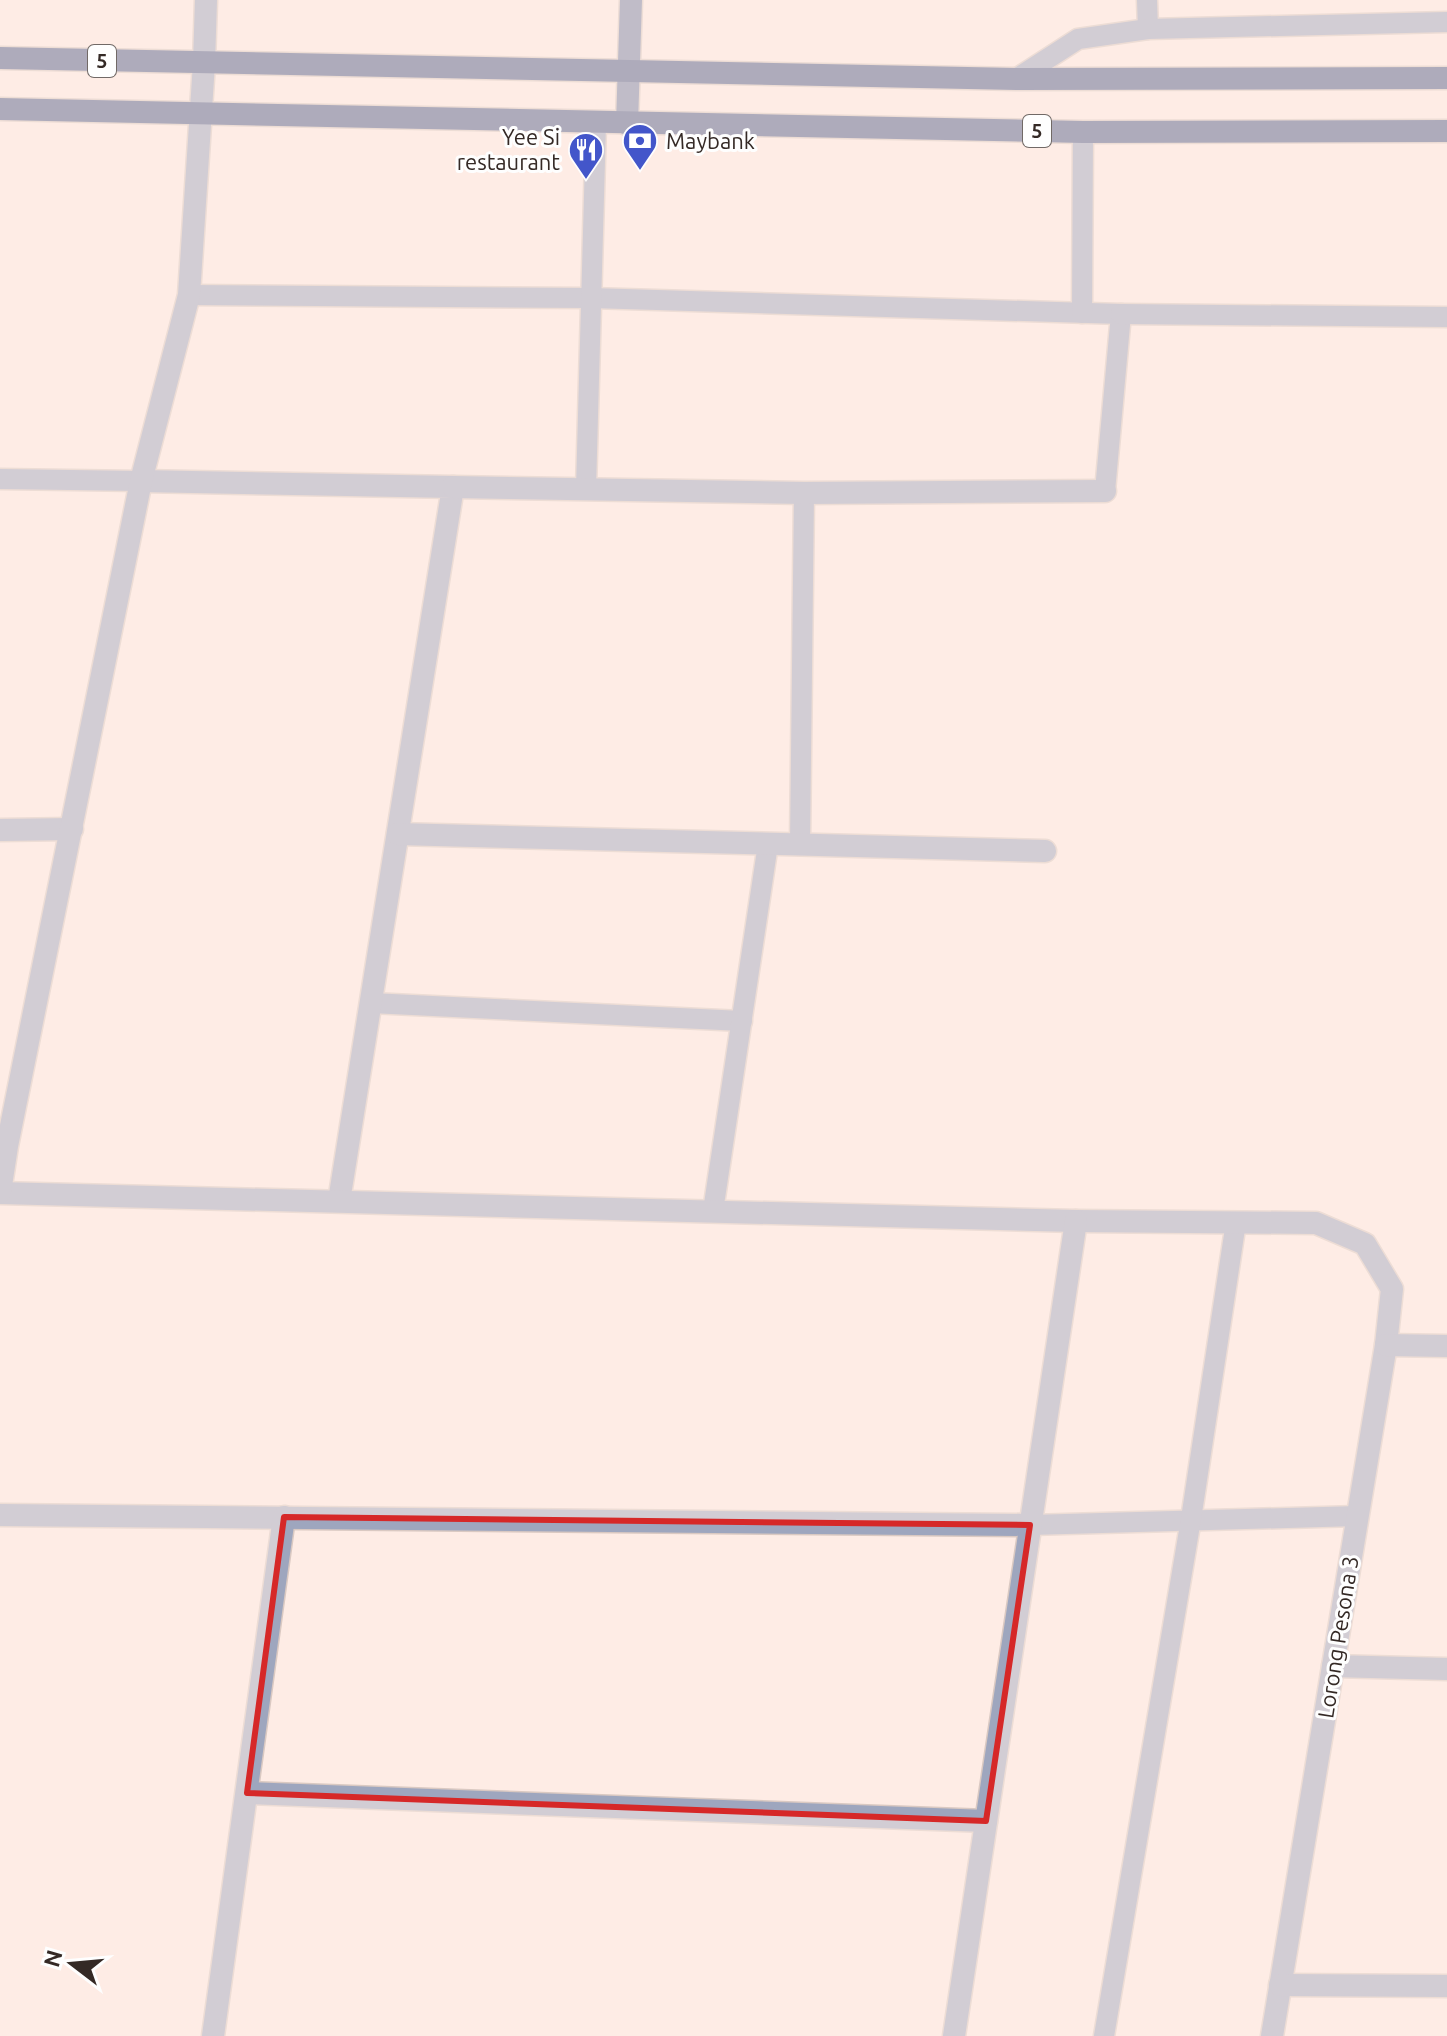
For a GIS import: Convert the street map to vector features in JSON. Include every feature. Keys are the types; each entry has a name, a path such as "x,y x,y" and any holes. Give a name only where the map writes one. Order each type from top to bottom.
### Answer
{"highway":[{"name":"5","path":"0,58 1016,79 1447,78"},
{"name":"5","path":"0,109 1083,132 1447,131"}],"main road":[{"path":"627,124 631,0"}],"street":[{"path":"206,0 202,114 189,295 141,481 72,829 3,1146 0,1192 1076,1221 1236,1222"},
{"path":"141,481 804,493 1105,491"},
{"path":"339,1201 453,487"},
{"path":"0,830 72,829"},
{"path":"398,834 1045,851"},
{"path":"954,2036 1076,1221"},
{"name":"Lorong Pesona 3","path":"1236,1222 1316,1223 1365,1244 1392,1289 1386,1345 1272,2036"},
{"path":"1386,1345 1447,1346"},
{"path":"0,1515 1030,1525"},
{"path":"213,2036 284,1517"},
{"path":"1333,1666 1447,1669"},
{"path":"247,1793 986,1821"},
{"path":"1280,1985 1447,1986"}],"lane":[{"path":"1147,0 1148,29"},
{"path":"1016,79 1078,39 1148,29 1447,22"},
{"path":"586,489 596,123"},
{"path":"1082,313 1083,132"},
{"path":"189,295 591,298 1121,314 1447,317"},
{"path":"1105,491 1121,314"},
{"path":"0,479 141,481"},
{"path":"800,845 804,493"},
{"path":"713,1211 768,844"},
{"path":"371,1003 742,1021"},
{"path":"1104,2036 1191,1519 1236,1222"},
{"path":"1030,1525 1358,1516"}],"highlighted area":[{"path":"284,1517 1030,1525 986,1821 247,1793"}],"place":[{"name":"Maybank","path":"640,172"},
{"name":"Yee Si restaurant","path":"586,181"}]}
